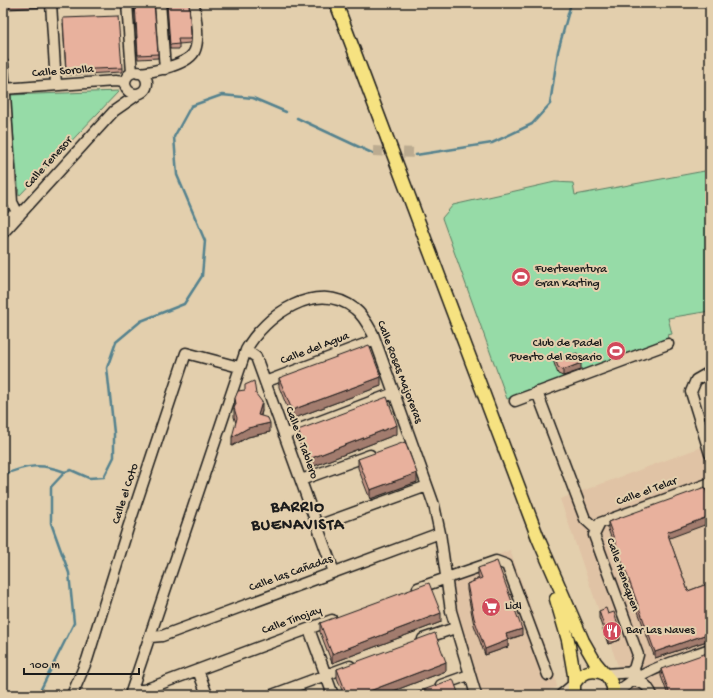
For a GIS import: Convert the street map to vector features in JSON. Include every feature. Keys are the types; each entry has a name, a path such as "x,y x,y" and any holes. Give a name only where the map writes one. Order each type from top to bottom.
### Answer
{"main road":[{"path":"336,3 538,538 583,641 610,680 613,687 613,695"},
{"path":"538,538 568,640 574,690"},
{"path":"574,690 584,673 591,671 605,674"}],"street":[{"path":"50,3 56,85"},
{"path":"126,3 135,73"},
{"path":"160,3 164,69"},
{"path":"135,73 145,79 143,91 130,93 125,84 127,77 135,73 164,69 186,59 195,51 196,41 194,3"},
{"path":"3,64 12,202 19,216 3,217"},
{"name":"Calle Tenesor","path":"3,233 114,111 143,91 164,69"},
{"name":"Calle Sorolla","path":"4,89 115,81 125,84"},
{"name":"Calle Tenesor","path":"114,111 125,84"},
{"name":"Calle Rosas Majoreras","path":"131,692 239,367 246,350 254,336 276,315 288,308 318,297 331,298 356,309 365,320 375,340 394,393 406,442 427,486 440,533 446,580 455,628 476,695"},
{"name":"Calle del Agua","path":"265,382 375,340"},
{"path":"515,401 668,344"},
{"name":"Calle el Tablero","path":"246,350 256,357 334,572"},
{"name":"Calle el Coto","path":"72,695 87,660 128,528 186,353 239,367"},
{"path":"710,372 696,380 691,392 710,454"},
{"path":"537,392 584,519 596,528"},
{"path":"284,435 394,393"},
{"path":"301,480 380,451"},
{"name":"Calle el Telar","path":"596,528 600,523 710,483"},
{"path":"317,526 427,486"},
{"name":"Calle Henequen","path":"596,528 594,535 638,655 631,677"},
{"name":"Calle las Cañadas","path":"150,637 162,636 440,533"},
{"path":"405,593 446,580 496,561 507,565 548,675"},
{"name":"Calle Tinojay","path":"131,692 144,690 338,618"},
{"path":"412,643 455,628"},
{"path":"309,629 333,695"},
{"path":"613,695 631,677 710,649"},
{"path":"272,695 362,662"},
{"path":"198,670 207,695"},
{"path":"605,674 631,677 642,681 652,695"},
{"path":"434,687 469,675"},
{"path":"561,695 574,690"}],"shaded area":[{"path":"710,444 710,695 628,695 560,499"},
{"path":"510,550 554,672 557,687 537,695 482,695 471,669 455,607 450,574"}],"green space":[{"path":"119,91 19,196 10,95"},
{"path":"710,170 710,311 668,318 672,334 667,335 668,338 507,399 442,218 453,205 555,182 573,183 575,195"}],"building":[{"path":"135,3 154,3 158,54 138,55"},
{"path":"167,3 189,3 191,35 190,39 178,39 179,44 170,45"},
{"path":"118,16 122,68 66,70 63,18"},
{"path":"3,151 6,200 3,201"},
{"path":"369,345 381,377 292,410 279,378"},
{"path":"577,353 581,363 563,370 558,367 554,356 559,354 561,359"},
{"path":"254,381 256,394 262,402 258,415 268,418 270,423 248,428 232,437 237,418 234,408 236,404 235,398 238,391 245,390 245,385"},
{"path":"387,397 397,425 309,459 298,430"},
{"path":"405,442 417,473 370,490 358,459"},
{"path":"705,487 710,502 710,516 667,532 688,591 710,583 710,633 655,652 608,522"},
{"name":"Lidl","path":"497,561 522,629 506,634 508,640 485,649 474,618 467,584 482,578 478,568"},
{"path":"429,583 441,613 332,654 320,623"},
{"path":"606,608 608,614 614,612 620,633 608,637 599,611"},
{"path":"435,633 446,662 359,695 347,695 337,669"},
{"path":"710,652 710,695 670,695 661,669"},
{"path":"453,679 459,695 410,695"}],"waterway":[{"path":"416,155 492,143 532,124 550,104 558,51 571,3"},
{"path":"38,695 74,623 69,573 51,523 51,487 65,472 71,470 89,478 104,477 114,457 114,433 107,368 116,342 141,321 184,304 202,276 205,241 177,175 174,137 191,106 222,95 253,98 286,112"},
{"path":"297,118 374,154"},
{"path":"3,475 19,469 34,466 49,467 65,472"}],"tunnel":[{"path":"373,151 416,153"}],"place":[{"name":"Fuerteventura Gran Karting","path":"521,277"},
{"name":"Club de Padel Puerto del Rosario","path":"616,351"},
{"name":"Lidl","path":"491,607"},
{"name":"Bar Las Naves","path":"612,631"}],"district":[{"name":"BARRIO BUENAVISTA","path":"298,517"}]}
